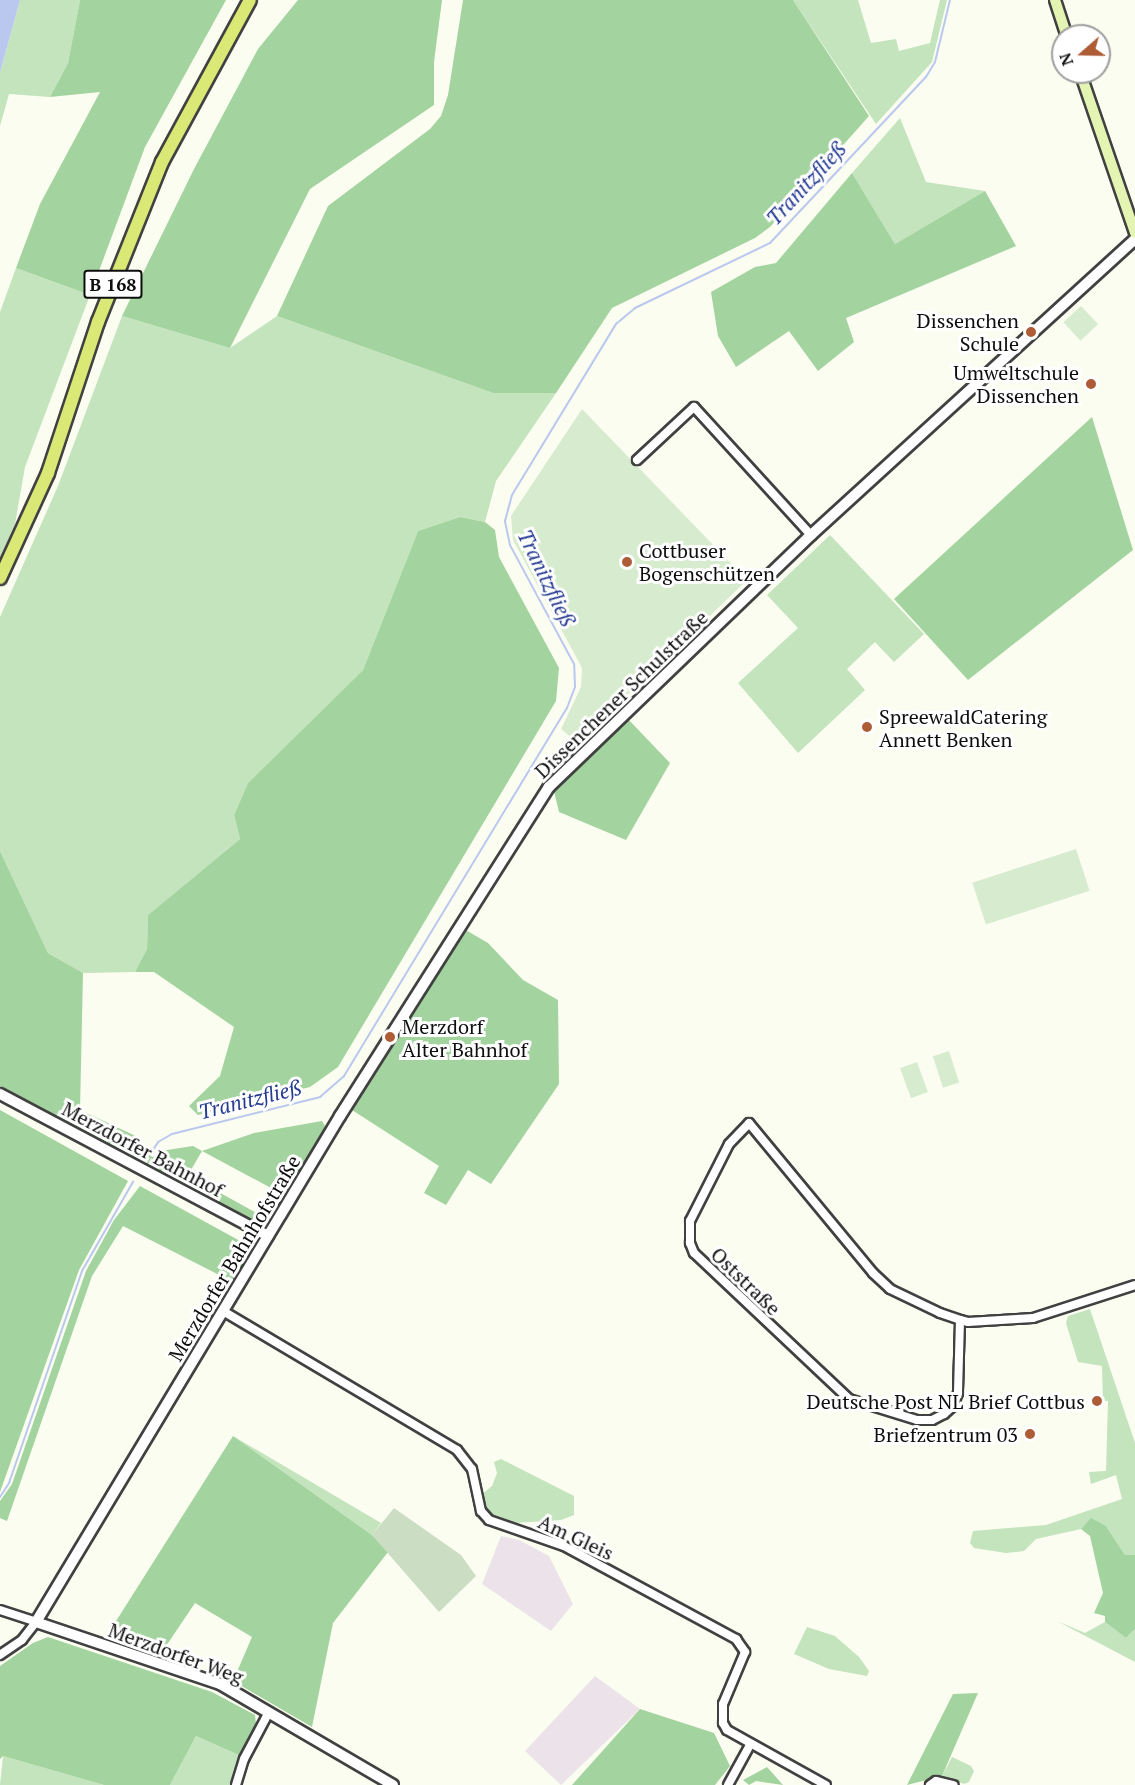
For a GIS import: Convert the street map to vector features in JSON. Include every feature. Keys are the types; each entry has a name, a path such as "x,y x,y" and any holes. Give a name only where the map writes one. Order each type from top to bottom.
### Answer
{"main road":[{"name":"B 168","path":"0,578 48,473 98,322 162,162 250,0"},
{"path":"1055,0 1063,24"},
{"path":"1085,84 1131,207 1135,233"}],"street":[{"name":"Dissenchener Schulstraße","path":"492,872 565,767 811,535 1135,239"},
{"path":"637,460 693,407 811,535"},
{"name":"Merzdorfer Bahnhofstraße","path":"0,1655 22,1640 36,1622 268,1236 492,872"},
{"name":"Merzdorfer Bahnhof","path":"0,1094 268,1236"},
{"name":"Oststraße","path":"960,1320 958,1393 953,1406 944,1414 932,1420 917,1420 849,1400 694,1253 690,1243 690,1221 729,1144 749,1123 873,1273 912,1301 960,1320 991,1323 1033,1318 1135,1285"},
{"name":"Am Gleis","path":"223,1311 457,1450 472,1469 481,1511 489,1521 564,1546 736,1639 745,1652 722,1716 727,1730 750,1746 826,1785"},
{"name":"Merzdorfer Weg","path":"0,1610 220,1684 393,1785"},
{"path":"236,1785 244,1759 269,1712"},
{"path":"728,1785 750,1746"},
{"path":"930,1785 936,1781 954,1785"}],"shaded area":[{"path":"501,1536 519,1540 549,1556 573,1604 551,1631 482,1584"},
{"path":"595,1676 640,1709 561,1785 525,1751"}],"green space":[{"path":"20,0 80,0 68,63 50,97 9,94 0,126 0,73"},
{"path":"80,0 226,0 145,147 90,295 16,268 40,204 100,92 50,97 68,63"},
{"path":"298,0 442,0 434,62 434,105 310,189 230,348 122,316 194,169 258,49"},
{"path":"463,0 793,0 869,116 770,227 755,238 612,308 556,393 493,393 277,316 328,206 430,129 441,116 448,95"},
{"path":"793,0 858,0 871,43 896,39 899,51 930,43 940,0 947,0 932,62 876,124"},
{"path":"900,118 926,182 985,191 895,244 852,173"},
{"path":"852,173 895,244 985,191 1016,246 846,318 854,342 818,371 789,331 736,367 718,336 711,292 755,267 776,263"},
{"path":"16,268 90,295 25,467 15,524 0,558 0,312"},
{"path":"1081,306 1098,324 1080,341 1063,322"},
{"path":"122,316 230,348 277,316 493,393 556,393 496,481 485,522 460,517 418,531 363,670 248,783 234,815 240,839 148,915 147,949 135,972 83,973 48,953 0,851 0,617 58,486"},
{"name":"Cottbuser Bogenschützen","path":"582,409 747,580 578,743 561,729 581,687 582,668 513,540 511,516"},
{"path":"1092,417 1133,550 968,680 894,599"},
{"path":"460,517 485,522 495,530 499,557 559,668 556,701 338,1067 310,1087 198,1115 189,1106 220,1076 234,1027 154,972 135,972 147,949 148,915 240,839 234,815 248,783 363,670 418,531"},
{"path":"830,535 924,634 894,662 875,642 847,669 865,690 798,753 738,683 798,628 767,595"},
{"path":"626,717 670,763 626,840 559,812 553,787"},
{"path":"1076,849 1090,891 986,925 972,883"},
{"path":"0,851 48,953 83,973 80,1110 140,1138 145,1153 153,1157 161,1151 193,1146 202,1151 188,1175 271,1221 261,1225 0,1086"},
{"path":"464,929 488,943 523,980 558,1000 559,1084 491,1184 468,1170 446,1205 424,1193 439,1166 352,1110"},
{"path":"949,1051 959,1082 943,1088 933,1056"},
{"path":"917,1062 928,1092 911,1098 900,1068"},
{"path":"0,1110 128,1181 79,1270 0,1492"},
{"path":"322,1121 325,1126 286,1196 202,1151 254,1133"},
{"path":"140,1186 251,1247 249,1259 235,1283 123,1226 92,1276 7,1521 0,1518 0,1501 12,1484 86,1271 114,1220"},
{"path":"1090,1309 1135,1443 1135,1555 1125,1555 1106,1526 1091,1519 1081,1529 1036,1539 1024,1551 1006,1553 974,1548 970,1543 973,1531 1046,1525 1122,1499 1116,1475 1091,1484 1089,1472 1106,1471 1108,1401 1103,1401 1102,1366 1078,1362 1066,1323 1068,1316"},
{"path":"233,1436 381,1523 372,1535"},
{"path":"233,1436 372,1535 388,1552 333,1623 312,1727 233,1681 252,1637 195,1603 160,1655 106,1637"},
{"path":"501,1459 574,1496 574,1515 561,1520 514,1523 499,1519 487,1510 481,1495 492,1486 497,1473 494,1462"},
{"path":"394,1508 461,1555 476,1576 439,1612 372,1535"},
{"path":"1091,1518 1106,1526 1125,1555 1135,1555 1135,1629 1126,1638 1105,1622 1105,1616 1094,1613 1103,1593 1090,1536 1081,1529"},
{"path":"1057,1621 1085,1633 1105,1622 1126,1638 1135,1629 1135,1662"},
{"path":"807,1627 835,1636 859,1657 869,1671 867,1676 829,1669 794,1654"},
{"path":"48,1637 212,1692 255,1715 256,1724 241,1756 196,1736 170,1785 104,1785 3,1756 0,1759 0,1666 33,1643"},
{"path":"978,1693 942,1776 907,1785 953,1694"},
{"path":"640,1709 714,1733 730,1766 715,1785 572,1785"},
{"path":"196,1736 241,1756 230,1785 170,1785"},
{"path":"3,1756 104,1785 0,1785"},
{"path":"952,1757 971,1766 974,1771 969,1782 964,1784 942,1776"},
{"path":"767,1767 783,1785 756,1781 749,1785 743,1780"}],"water":[{"path":"0,0 20,0 0,73"}],"waterway":[{"name":"Tranitzfließ","path":"150,1155 158,1142 172,1134 320,1097 344,1076 567,708 575,687 574,664 510,545 505,521 512,495 616,324 635,308 770,243 926,77 935,62 950,0"},
{"name":"Tranitzfließ","path":"0,1497 9,1483 82,1271 133,1182"}],"place":[{"name":"Dissenchen Schule","path":"1031,332"},
{"name":"Umweltschule Dissenchen","path":"1091,384"},
{"name":"Cottbuser Bogenschützen","path":"627,562"},
{"name":"SpreewaldCatering Annett Benken","path":"867,727"},
{"name":"Merzdorf Alter Bahnhof","path":"390,1037"},
{"name":"Deutsche Post NL Brief Cottbus","path":"1097,1401"},
{"name":"Briefzentrum 03","path":"1030,1434"}]}
